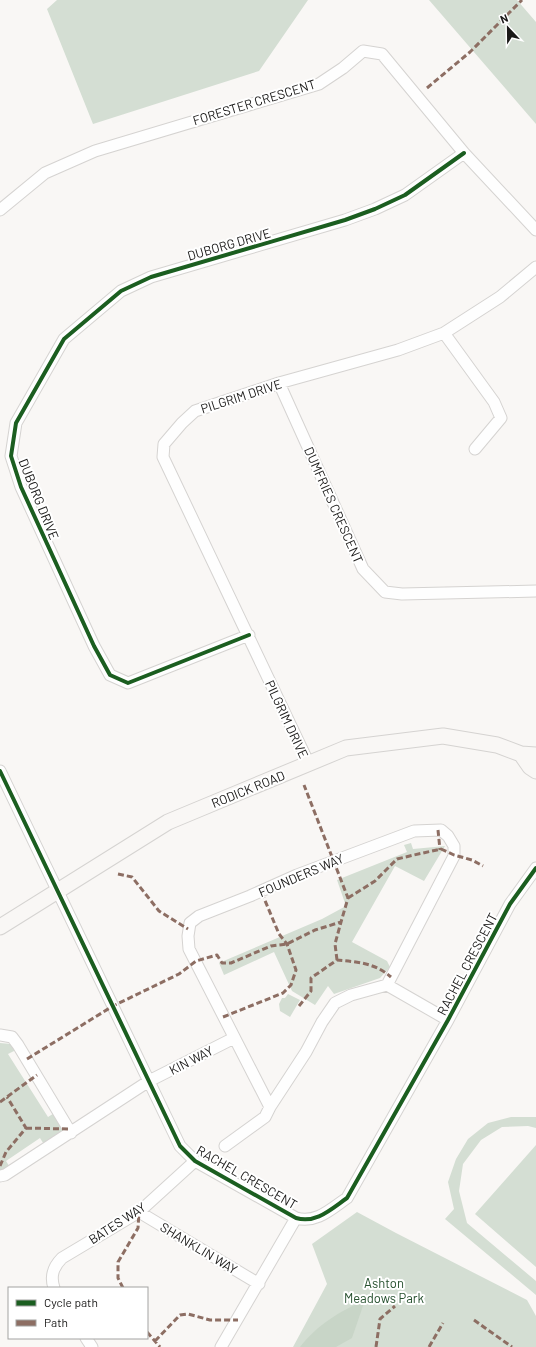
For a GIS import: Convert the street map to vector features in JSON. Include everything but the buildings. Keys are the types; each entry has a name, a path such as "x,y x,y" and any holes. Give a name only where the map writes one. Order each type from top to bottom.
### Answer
{"main road":[{"name":"RODICK ROAD","path":"0,927 168,822 346,748 443,736 497,745 521,754 536,755"},
{"path":"521,754 530,767 536,771"}],"street":[{"name":"FORESTER CRESCENT","path":"0,210 44,173 95,151 319,84 343,68 363,51 382,54 464,153 536,230"},
{"name":"DUBORG DRIVE","path":"249,636 128,683 110,675 94,646 21,487 11,456 16,422 64,339 121,292 151,277 345,220 375,209 405,195 464,153"},
{"name":"PILGRIM DRIVE","path":"309,764 164,457 164,444 195,411 279,383 398,350 444,334 500,297 536,267"},
{"path":"444,334 494,402 501,418 475,449"},
{"name":"DUMFRIES CRESCENT","path":"279,383 363,569 385,592 402,594 536,591"},
{"path":"0,771 57,891"},
{"name":"FOUNDERS WAY","path":"270,1107 189,949 188,936 190,923 199,916 250,896 297,875 414,831 441,830 448,836 454,846 454,856 387,985"},
{"name":"RACHEL CRESCENT","path":"57,891 180,1146 195,1161 296,1218 304,1220 320,1217 347,1198 448,1020 510,904 536,868"},
{"path":"225,1146 266,1117 270,1107 335,1003 351,995 387,985 448,1020"},
{"path":"0,1035 12,1037 18,1045 71,1133"},
{"name":"KIN WAY","path":"0,1176 5,1175 71,1133 149,1081 234,1038"},
{"name":"BATES WAY","path":"54,1287 51,1279 55,1266 62,1258 139,1212 195,1161"},
{"name":"SHANKLIN WAY","path":"139,1212 259,1284"},
{"path":"221,1347 296,1218"}],"green space":[{"path":"57,0 308,0 259,71 93,124 47,9"},
{"path":"429,0 517,0 536,22 536,124"},
{"path":"411,843 413,849 445,846 424,881 395,866 352,942 387,961 390,967 380,978 334,994 328,986 315,1005 292,991 274,952 224,975 219,963 322,919 346,906 337,880 407,852 404,845"},
{"path":"288,994 300,1000 290,1017 280,1011 279,1004 282,998 285,998"},
{"path":"0,1043 11,1044 16,1050 8,1054 48,1117 56,1112 66,1132 45,1146 40,1138 6,1161 11,1169 0,1170"},
{"path":"511,1117 536,1117 536,1128 528,1126 502,1127 481,1140 463,1164 459,1191 467,1223 536,1281 536,1295 445,1219 454,1209 448,1182 456,1159 468,1139 488,1123"},
{"path":"536,1145 536,1267 475,1214"},
{"name":"Ashton Meadows Park","path":"357,1212 527,1300 536,1316 536,1347 293,1347 327,1284 312,1244"},
{"path":"365,1300 352,1338 336,1347 300,1347 314,1332 330,1319"}],"marked path":[{"path":"427,88 470,52 522,0"},
{"path":"27,1059 113,1006 179,974 196,961 217,955 222,963 231,963 271,946 287,944 315,930 341,922 348,898 304,785"},
{"path":"438,830 440,850"},
{"path":"348,898 375,881 397,859 441,849 454,855 472,860 483,866"},
{"path":"118,874 132,877 159,911 188,929"},
{"path":"223,1017 283,993 291,985 296,970 287,944 279,934 261,891"},
{"path":"337,960 335,944 341,922"},
{"path":"299,1006 311,991 311,978 337,960 366,964 385,972 391,977"},
{"path":"0,1102 37,1075"},
{"path":"0,1166 6,1152 26,1128 7,1097"},
{"path":"26,1128 69,1129"},
{"path":"122,1287 118,1278 118,1262 138,1228 139,1212"},
{"path":"376,1347 380,1319 395,1306"},
{"path":"155,1341 180,1315 188,1314 210,1320 238,1320"},
{"path":"474,1320 512,1347"},
{"path":"429,1347 443,1323"},
{"path":"148,1333 160,1347"}],"cycle path":[{"path":"249,635 128,683 110,675 94,646 21,487 11,456 16,423 64,339 121,291 151,277 345,220 375,209 405,195 464,153"},
{"path":"0,771 180,1146 195,1161 296,1218 310,1219 317,1217 329,1211 347,1198 448,1020 510,904 536,868"}]}
